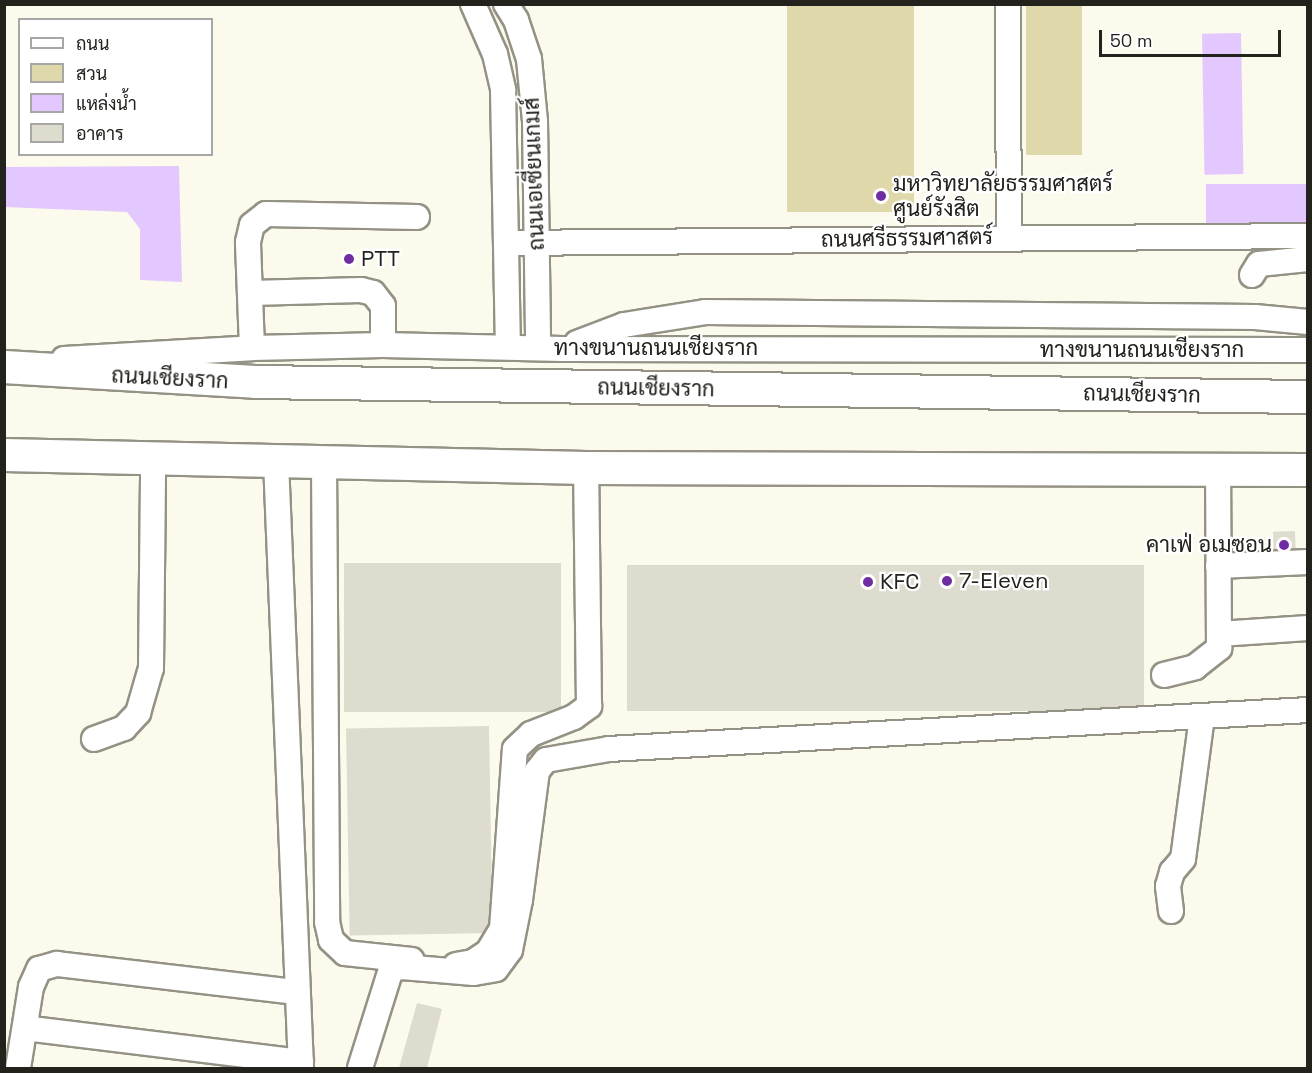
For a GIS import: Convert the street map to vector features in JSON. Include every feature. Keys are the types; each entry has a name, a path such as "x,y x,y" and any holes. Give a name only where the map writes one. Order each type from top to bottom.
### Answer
{"main road":[{"name":"ถนนเชียงราก","path":"4,365 256,382 1308,397"},
{"path":"4,455 586,468 1308,470"}],"street":[{"name":"ถนนเอเซี่ยนเกมส์","path":"473,4 495,54 503,90 508,346"},
{"name":"ถนนเอเซี่ยนเกมส์","path":"506,4 516,20 529,59 535,121 538,347"},
{"path":"1008,4 1010,237"},
{"path":"503,90 531,87"},
{"path":"252,348 248,242 252,225 266,214 417,218"},
{"name":"ถนนศรีธรรมศาสตร์","path":"506,243 1308,236"},
{"path":"251,293 361,290 373,294 382,306 383,345"},
{"path":"563,348 624,325 705,312 1255,317 1308,322"},
{"name":"ทางขนานถนนเชียงราก","path":"4,365 252,348 383,345 563,348 1308,350"},
{"path":"94,739 124,728 138,713 151,668 153,459"},
{"path":"26,1028 301,1065 276,461"},
{"path":"324,463 327,922 331,940 345,953 456,965 473,962 488,952 502,929 515,749 531,734 574,717 589,706 589,537 586,468"},
{"path":"1164,675 1195,667 1218,648 1218,469"},
{"path":"1218,566 1308,562"},
{"path":"1219,634 1308,628"},
{"path":"360,1068 391,969 402,967 474,973 496,969 510,950 520,900 537,771 546,760 609,748 1308,710"},
{"path":"1171,911 1168,886 1172,872 1183,859 1202,716"},
{"path":"18,1068 32,987 39,969 57,964 297,992"}],"green space":[{"path":"787,5 914,5 914,212 787,212"},
{"path":"1026,5 1082,5 1082,155 1026,155"}],"water":[{"path":"1241,33 1243,174 1204,175 1202,34"},
{"path":"179,166 182,282 140,280 140,229 127,212 5,207 5,167"},
{"path":"1206,184 1307,184 1307,229 1206,229"}],"building":[{"name":"คาเฟ่ อเมซอน","path":"1295,531 1296,559 1274,560 1273,532"},
{"path":"344,563 561,563 561,712 344,712"},
{"path":"627,565 1144,565 1144,711 627,711"},
{"path":"489,726 493,933 350,935 346,728"},
{"path":"417,1003 442,1009 427,1068 399,1068"}],"place":[{"name":"มหาวิทยาลัยธรรมศาสตร์ ศูนย์รังสิต","path":"881,196"},
{"name":"PTT","path":"349,259"},
{"name":"คาเฟ่ อเมซอน","path":"1284,545"},
{"name":"7-Eleven","path":"947,581"},
{"name":"KFC","path":"868,582"}]}
